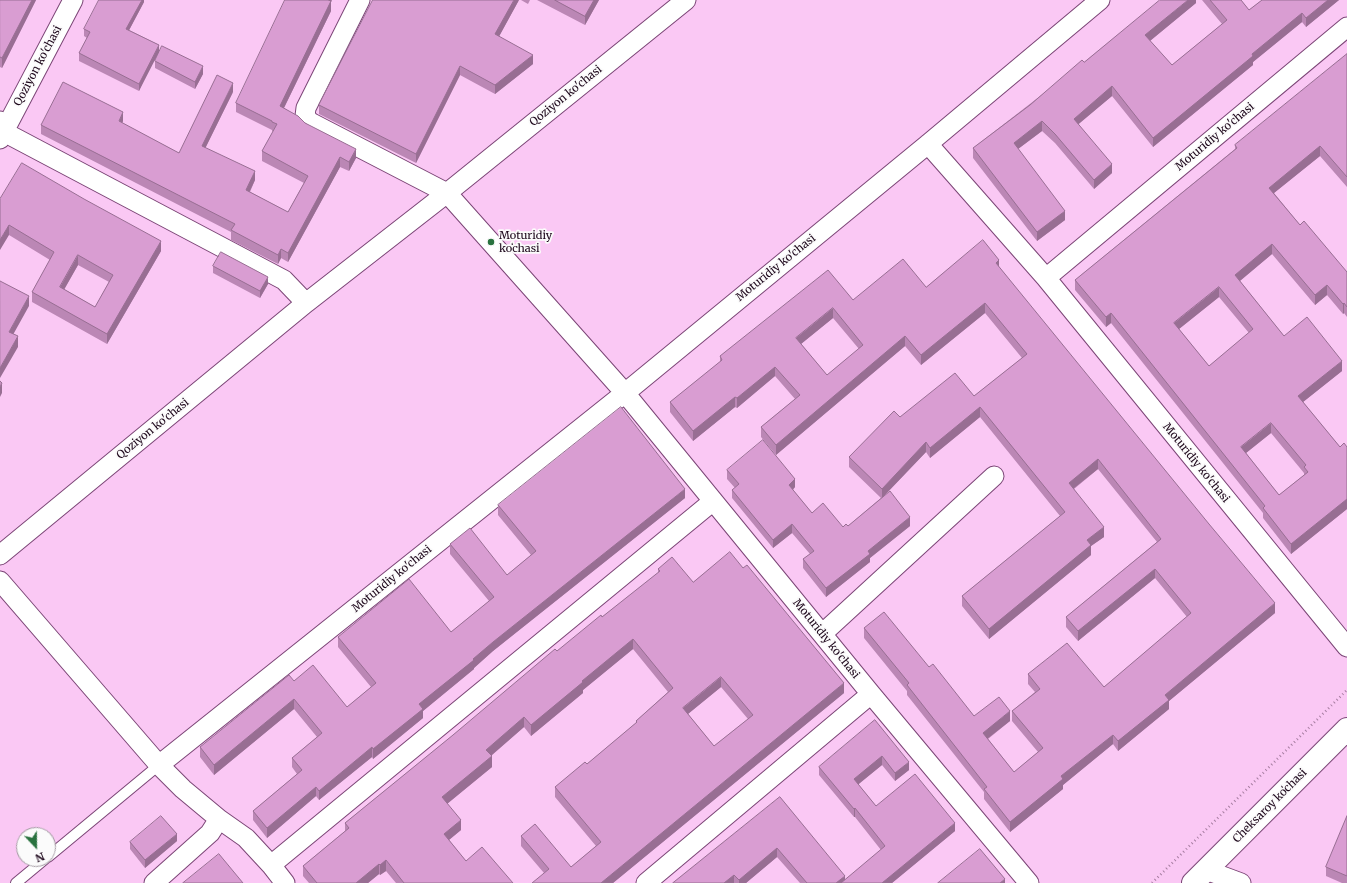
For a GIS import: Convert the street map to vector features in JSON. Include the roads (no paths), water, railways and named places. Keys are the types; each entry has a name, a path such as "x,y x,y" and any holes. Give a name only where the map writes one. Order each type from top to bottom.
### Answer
{"street":[{"name":"Qoziyon ko'chasi","path":"73,0 1,131 284,280 306,303"},
{"path":"360,0 306,108 305,116 310,122 447,193"},
{"name":"Qoziyon ko'chasi","path":"0,555 306,303 447,193 686,0"},
{"name":"Moturidiy ko'chasi","path":"158,765 625,393 928,144 1100,0"},
{"name":"Moturidiy ko'chasi","path":"1046,278 1347,27"},
{"name":"Moturidiy ko'chasi","path":"928,144 1046,278 1347,647"},
{"name":"Moturidiy ko'chasi","path":"447,193 625,393 712,502 1029,883"},
{"path":"822,634 994,476"},
{"path":"271,865 712,502"},
{"path":"0,581 158,765 183,789 219,819 246,838 271,865 285,883"},
{"path":"646,883 871,694"},
{"name":"Cheksaroy koʻchasi","path":"1199,876 1347,729"},
{"path":"154,883 210,833 219,819"},
{"path":"1199,876 1241,883"}],"lane":[{"path":"56,850 158,765"},
{"path":"16,883 35,867"}],"place":[{"name":"Moturidiy koʻchasi","path":"491,242"}]}
